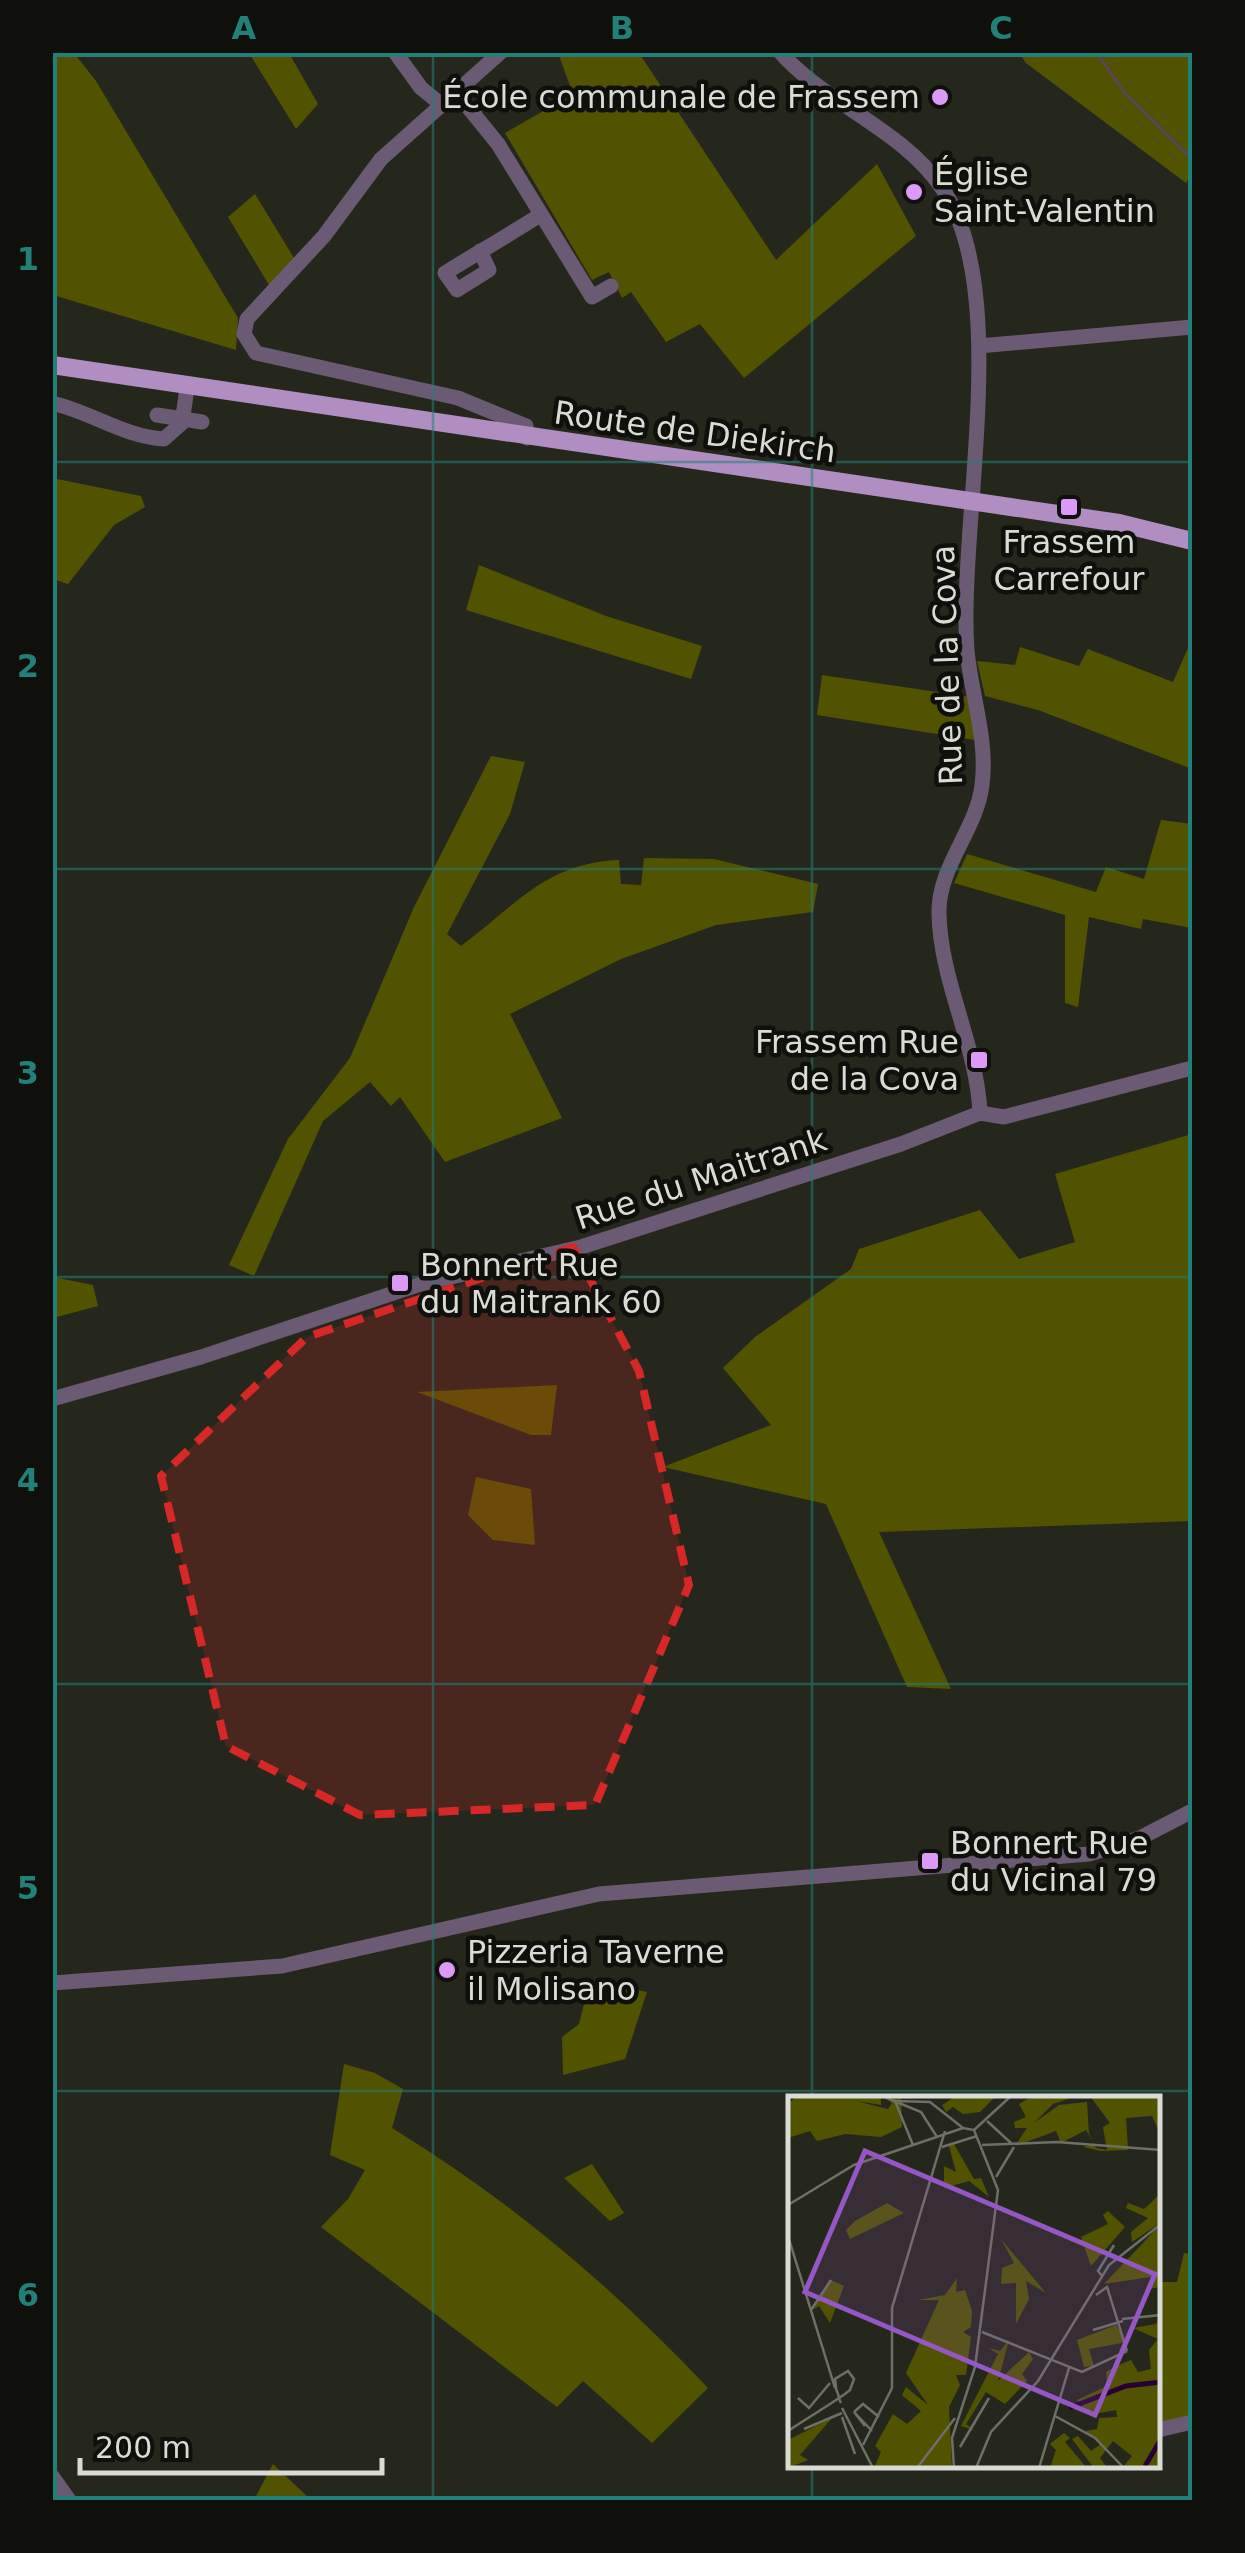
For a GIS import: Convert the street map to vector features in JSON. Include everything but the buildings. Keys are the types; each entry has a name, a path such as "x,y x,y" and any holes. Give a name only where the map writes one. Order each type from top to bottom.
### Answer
{"main road":[{"name":"Route de Diekirch","path":"52,365 1119,523 1192,541"}],"street":[{"path":"395,52 421,88 442,105"},
{"path":"502,52 382,159 324,236 247,319 244,334 256,353 458,398 526,426 527,438"},
{"name":"Rue de la Cova","path":"780,52 807,81 912,154 942,188 966,235 979,346 969,502 968,653 979,706 983,780 939,906 944,955 980,1113"},
{"path":"455,91 498,144 592,297 611,286"},
{"path":"480,251 540,215"},
{"path":"979,346 1192,326"},
{"path":"52,403 82,410 143,438 164,440 175,434 184,418 187,388"},
{"path":"157,416 202,422"},
{"name":"Rue du Maitrank","path":"52,1399 201,1357 421,1284 581,1247 901,1144 980,1113 1004,1117 1192,1068"},
{"path":"52,1983 282,1966 599,1894 1089,1854 1140,1838 1192,1811"},
{"path":"1160,2430 1192,2422"},
{"path":"52,2476 69,2500"}],"highlighted area":[{"path":"573,1247 639,1371 689,1585 595,1805 360,1815 226,1746 161,1476 307,1337"}],"shaded area":[{"path":"52,53 74,53 96,81 238,318 236,350 53,295"},
{"path":"249,53 289,53 318,104 296,129"},
{"path":"558,53 639,53 776,260 877,164 916,236 744,378 700,324 666,342 631,292 622,298 609,272 592,280 505,133 573,94"},
{"path":"1019,53 1192,53 1192,173 1186,183 1026,63"},
{"path":"255,194 294,258 269,285 228,217"},
{"path":"52,478 141,496 145,507 114,525 68,584 53,579"},
{"path":"479,565 606,616 702,646 691,679 466,610"},
{"path":"1192,639 1192,769 1038,710 985,696 977,661 1015,665 1020,647 1079,666 1088,649 1173,682"},
{"path":"822,675 971,697 975,740 817,715"},
{"path":"491,756 525,762 510,814 447,934 461,946 551,878 571,869 619,860 621,884 641,885 644,858 714,859 818,884 813,912 716,925 621,959 510,1014 562,1118 445,1162 400,1097 391,1106 370,1082 323,1121 254,1276 229,1265 288,1139 350,1058 414,907"},
{"path":"1161,820 1192,824 1192,928 1143,919 1141,929 1089,917 1078,1007 1065,1003 1065,915 954,883 967,854 1096,892 1106,867 1144,879"},
{"path":"1192,1134 1192,1521 879,1532 951,1689 907,1687 826,1504 663,1467 771,1425 723,1368 755,1337 851,1269 859,1249 980,1210 1019,1259 1075,1242 1055,1174"},
{"path":"53,1277 93,1285 98,1306 53,1318"},
{"path":"557,1385 551,1435 531,1435 417,1392"},
{"path":"476,1477 531,1489 535,1545 493,1540 468,1515"},
{"path":"590,1980 647,1992 625,2059 563,2075 562,2037 579,2024"},
{"path":"344,2064 375,2073 403,2089 392,2128 478,2185 559,2247 708,2388 652,2443 583,2381 557,2407 321,2227 348,2199 365,2170 330,2155"},
{"path":"592,2164 624,2213 610,2221 564,2178"},
{"path":"1184,2253 1192,2254 1192,2430 1160,2436 1160,2282 1177,2282"},
{"path":"273,2464 311,2500 254,2500"}],"waterway":[{"path":"1096,52 1124,92 1192,159"}],"place":[{"name":"École communale de Frassem","path":"940,97"},
{"name":"Église Saint-Valentin","path":"914,192"},
{"name":"Frassem Carrefour","path":"1069,507"},
{"name":"Frassem Rue de la Cova","path":"979,1060"},
{"name":"Bonnert Rue du Maitrank 60","path":"400,1283"},
{"name":"Bonnert Rue du Vicinal 79","path":"930,1861"},
{"name":"Pizzeria Taverne il Molisano","path":"447,1970"}]}
